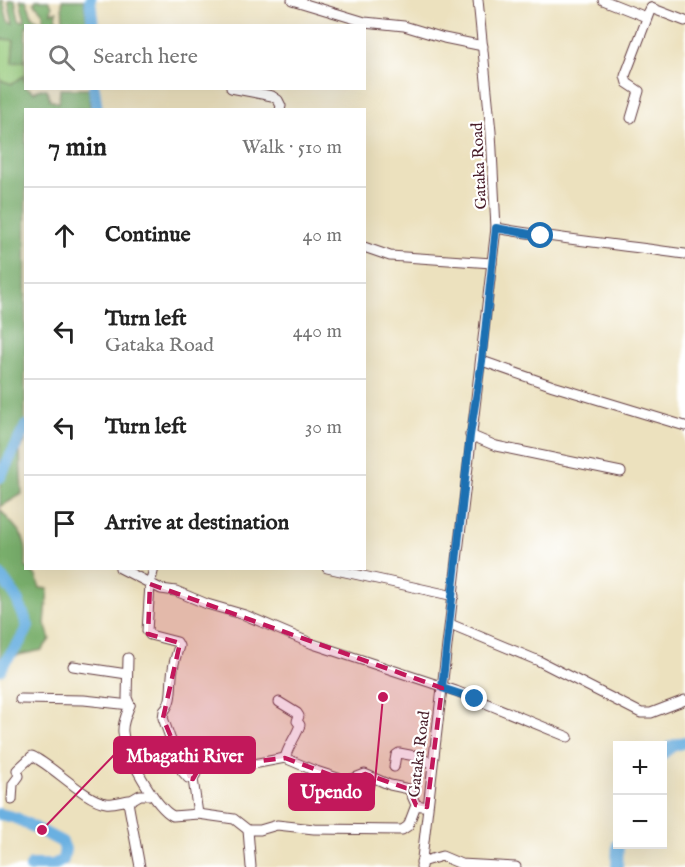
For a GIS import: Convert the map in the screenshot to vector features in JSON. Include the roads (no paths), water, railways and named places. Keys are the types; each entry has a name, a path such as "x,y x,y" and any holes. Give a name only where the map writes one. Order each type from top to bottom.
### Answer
{"street":[{"path":"292,0 365,22 404,26 444,38 483,46"},
{"path":"328,0 335,13"},
{"name":"Gataka Road","path":"421,864 496,228 491,132 478,0"},
{"path":"603,0 646,17 651,9"},
{"path":"651,9 685,21"},
{"path":"631,118 639,91 627,83 625,76 651,9"},
{"path":"241,90 272,96 278,99 280,108"},
{"path":"496,228 685,254"},
{"path":"366,248 390,256 492,263"},
{"path":"482,361 553,386 685,426"},
{"path":"470,435 496,446 621,472"},
{"path":"124,570 150,584 245,615 313,645 456,691 568,736"},
{"path":"154,570 150,584 148,634 177,642 179,646 173,664 171,692 164,711 164,718 182,771 188,778 193,779"},
{"path":"336,570 454,596"},
{"path":"450,624 539,661 641,713 651,713 685,700"},
{"path":"128,658 127,698 130,705 123,728 125,744 152,795 173,816 198,814 234,819 248,830 260,830 277,825 314,829 402,830 408,826 416,805 409,789 390,785 366,774 347,781 285,758 253,764 236,763 203,767 197,758 196,751"},
{"path":"73,666 127,674"},
{"path":"20,699 84,700 130,705"},
{"path":"279,702 297,713 299,716 297,721 300,725 285,758"},
{"path":"394,767 396,755 399,753 432,763"},
{"path":"12,800 13,784 19,776 17,770 32,756 42,760 69,782 104,803 129,800 140,795 152,795"},
{"path":"198,814 193,779 199,768 219,765"},
{"path":"129,800 140,867"},
{"path":"416,805 427,807"},
{"path":"248,830 251,867"},
{"path":"421,864 442,856 461,864 516,867"}],"waterway":[{"path":"90,0 93,24"},
{"path":"94,90 97,108"},
{"path":"0,477 24,430"},
{"path":"0,575 16,597 28,626 0,670"},
{"path":"667,750 685,742"},
{"path":"0,814 16,818 62,842 65,849 63,860 53,865 32,865 31,867"},
{"path":"617,867 618,849"}],"place":[{"name":"Upendo","path":"383,697"},
{"name":"Mbagathi River","path":"42,830"}]}
